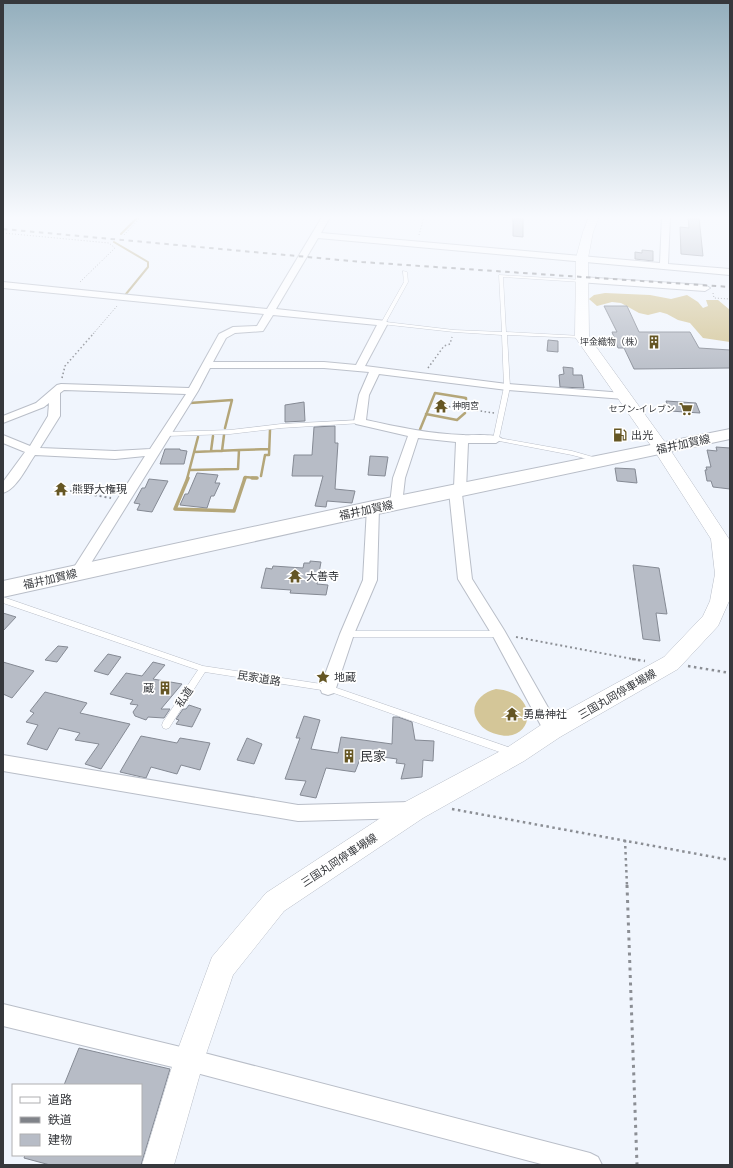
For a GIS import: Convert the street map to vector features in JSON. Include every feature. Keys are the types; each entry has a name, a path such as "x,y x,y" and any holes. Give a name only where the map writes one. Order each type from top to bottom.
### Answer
{"main road":[{"path":"581,272 582,337"},
{"name":"三国丸岡停車場線","path":"158,1165 189,1060 222,967 275,902 420,807 516,754 552,730 669,664 711,621 720,601 724,574 725,539 582,337"},
{"name":"福井加賀線","path":"3,589 373,508 730,434"}],"street":[{"path":"78,572 193,391 222,336 233,330 260,329 294,272"},
{"path":"581,280 705,288"},
{"path":"3,285 383,323 359,368"},
{"path":"207,365 324,365 507,387 624,396"},
{"path":"375,370 364,395 360,422 414,434 462,439 496,439"},
{"path":"3,420 40,405 58,389 193,391"},
{"path":"3,489 10,482 32,451 54,416 58,389"},
{"path":"396,504 399,478 414,434"},
{"path":"3,439 32,451 115,455 155,452"},
{"path":"462,439 457,491 465,579 499,634 552,730"},
{"path":"328,688 347,634 370,580 373,508"},
{"path":"4,765 298,813 420,807"},
{"path":"3,1015 189,1060 590,1165"}],"lane":[{"path":"405,272 406,282 383,323 454,330 582,337"},
{"path":"581,280 501,276 507,387 496,439 572,452 602,461"},
{"path":"166,434 230,432 281,426 360,422"},
{"name":"民家道路","path":"3,600 203,669 328,688 516,754"},
{"path":"347,634 499,634"},
{"name":"私道","path":"166,725 203,669"}],"path":[{"path":"71,292 91,272"},
{"path":"705,288 712,289 714,298 730,299"},
{"path":"58,389 65,366 125,298"},
{"path":"421,377 444,346 450,344 454,330"},
{"path":"445,406 502,414"},
{"path":"70,491 124,500"},
{"path":"499,634 669,664 730,673"},
{"path":"420,807 625,840 730,860"},
{"path":"625,840 637,1165"}],"shaded area":[{"path":"605,293 650,295 671,299 687,295 698,302 703,308 708,306 706,300 718,300 730,310 730,342 703,338 690,323 678,320 667,314 660,312 648,315 639,313 621,303 612,302 597,306 589,299 594,295"},
{"path":"496,689 511,692 521,699 526,708 528,717 525,726 518,732 509,736 496,734 486,730 479,723 474,712 475,706 480,697"}],"building":[{"path":"604,306 627,306 639,332 690,332 699,348 730,350 730,368 634,369 624,348 618,348 612,332 617,332"},
{"path":"548,340 558,341 558,352 547,351"},
{"path":"563,367 573,368 573,375 582,375 584,388 560,387 559,375 564,374"},
{"path":"666,401 696,403 700,413 670,411"},
{"path":"304,402 305,421 285,422 285,405"},
{"path":"335,426 335,443 338,443 335,489 355,491 352,503 327,501 326,507 315,506 323,476 292,476 294,455 312,455 314,427"},
{"path":"716,447 730,448 730,489 713,487 711,481 707,481 705,470 707,470 706,467 711,467 707,450 717,451"},
{"path":"165,449 180,449 187,451 184,464 160,464"},
{"path":"370,456 388,457 385,476 368,475"},
{"path":"615,468 635,469 637,483 617,481"},
{"path":"197,473 218,475 215,483 220,483 214,496 211,496 207,508 180,505 185,494 188,494"},
{"path":"149,479 168,481 152,512 137,510 140,504 134,503 142,488 145,488"},
{"path":"310,561 321,562 317,584 328,585 326,595 290,593 291,590 261,588 266,568 272,569 273,566 303,568 304,563 310,563"},
{"path":"633,565 659,568 667,614 656,613 660,641 643,639"},
{"path":"3,613 16,617 3,631"},
{"path":"58,646 68,647 57,662 45,660"},
{"path":"108,654 121,657 108,675 94,671"},
{"path":"3,662 34,671 12,698 3,694"},
{"path":"153,662 165,665 153,679 182,684 161,709 170,709 164,718 148,717 146,720 135,716 133,712 138,705 130,704 133,700 110,694 126,673 142,676"},
{"path":"45,692 87,703 80,713 130,724 101,769 85,764 99,744 75,740 80,733 59,728 47,750 27,744 38,725 26,722 34,713 30,711"},
{"path":"189,705 201,709 192,727 176,724 179,720 176,719 183,709 186,709"},
{"path":"304,716 320,720 311,749 338,753 341,737 392,744 393,717 398,717 412,722 415,740 434,741 433,761 423,760 422,777 401,779 405,764 396,763 397,759 362,754 355,772 326,768 316,798 300,795 306,781 285,779 300,738 296,738"},
{"path":"141,736 177,743 180,738 210,743 200,770 181,765 177,774 151,767 146,778 120,772"},
{"path":"247,738 262,744 254,764 237,760"},
{"path":"79,1048 170,1069 141,1165 50,1165 24,1158 25,1156 142,1156 142,1084 64,1084"}],"waterway":[{"path":"126,294 144,272"},
{"path":"426,414 435,393 466,398 466,406"},
{"path":"190,403 232,400 225,428"},
{"path":"426,414 457,420 465,413"},
{"path":"417,432 419,432 426,414"},
{"path":"261,476 265,455 269,455 270,430"},
{"path":"222,451 224,435"},
{"path":"211,451 213,436"},
{"path":"194,452 198,437"},
{"path":"239,450 269,449"},
{"path":"190,470 238,469 239,450"},
{"path":"222,451 239,450"},
{"path":"194,452 222,451"},
{"path":"187,479 194,452"},
{"path":"244,479 245,477 257,478 252,478"},
{"path":"188,478 175,509 234,511 245,478"}],"railway":[{"path":"502,272 730,287"}],"place":[{"name":"坪金織物（株）","path":"654,342"},
{"name":"神明宮","path":"441,406"},
{"name":"セブン-イレブン","path":"686,409"},
{"name":"出光","path":"620,435"},
{"name":"熊野大権現","path":"61,489"},
{"name":"大善寺","path":"295,576"},
{"name":"地蔵","path":"323,677"},
{"name":"蔵","path":"165,688"},
{"name":"勇島神社","path":"512,714"},
{"name":"民家","path":"349,756"}]}
